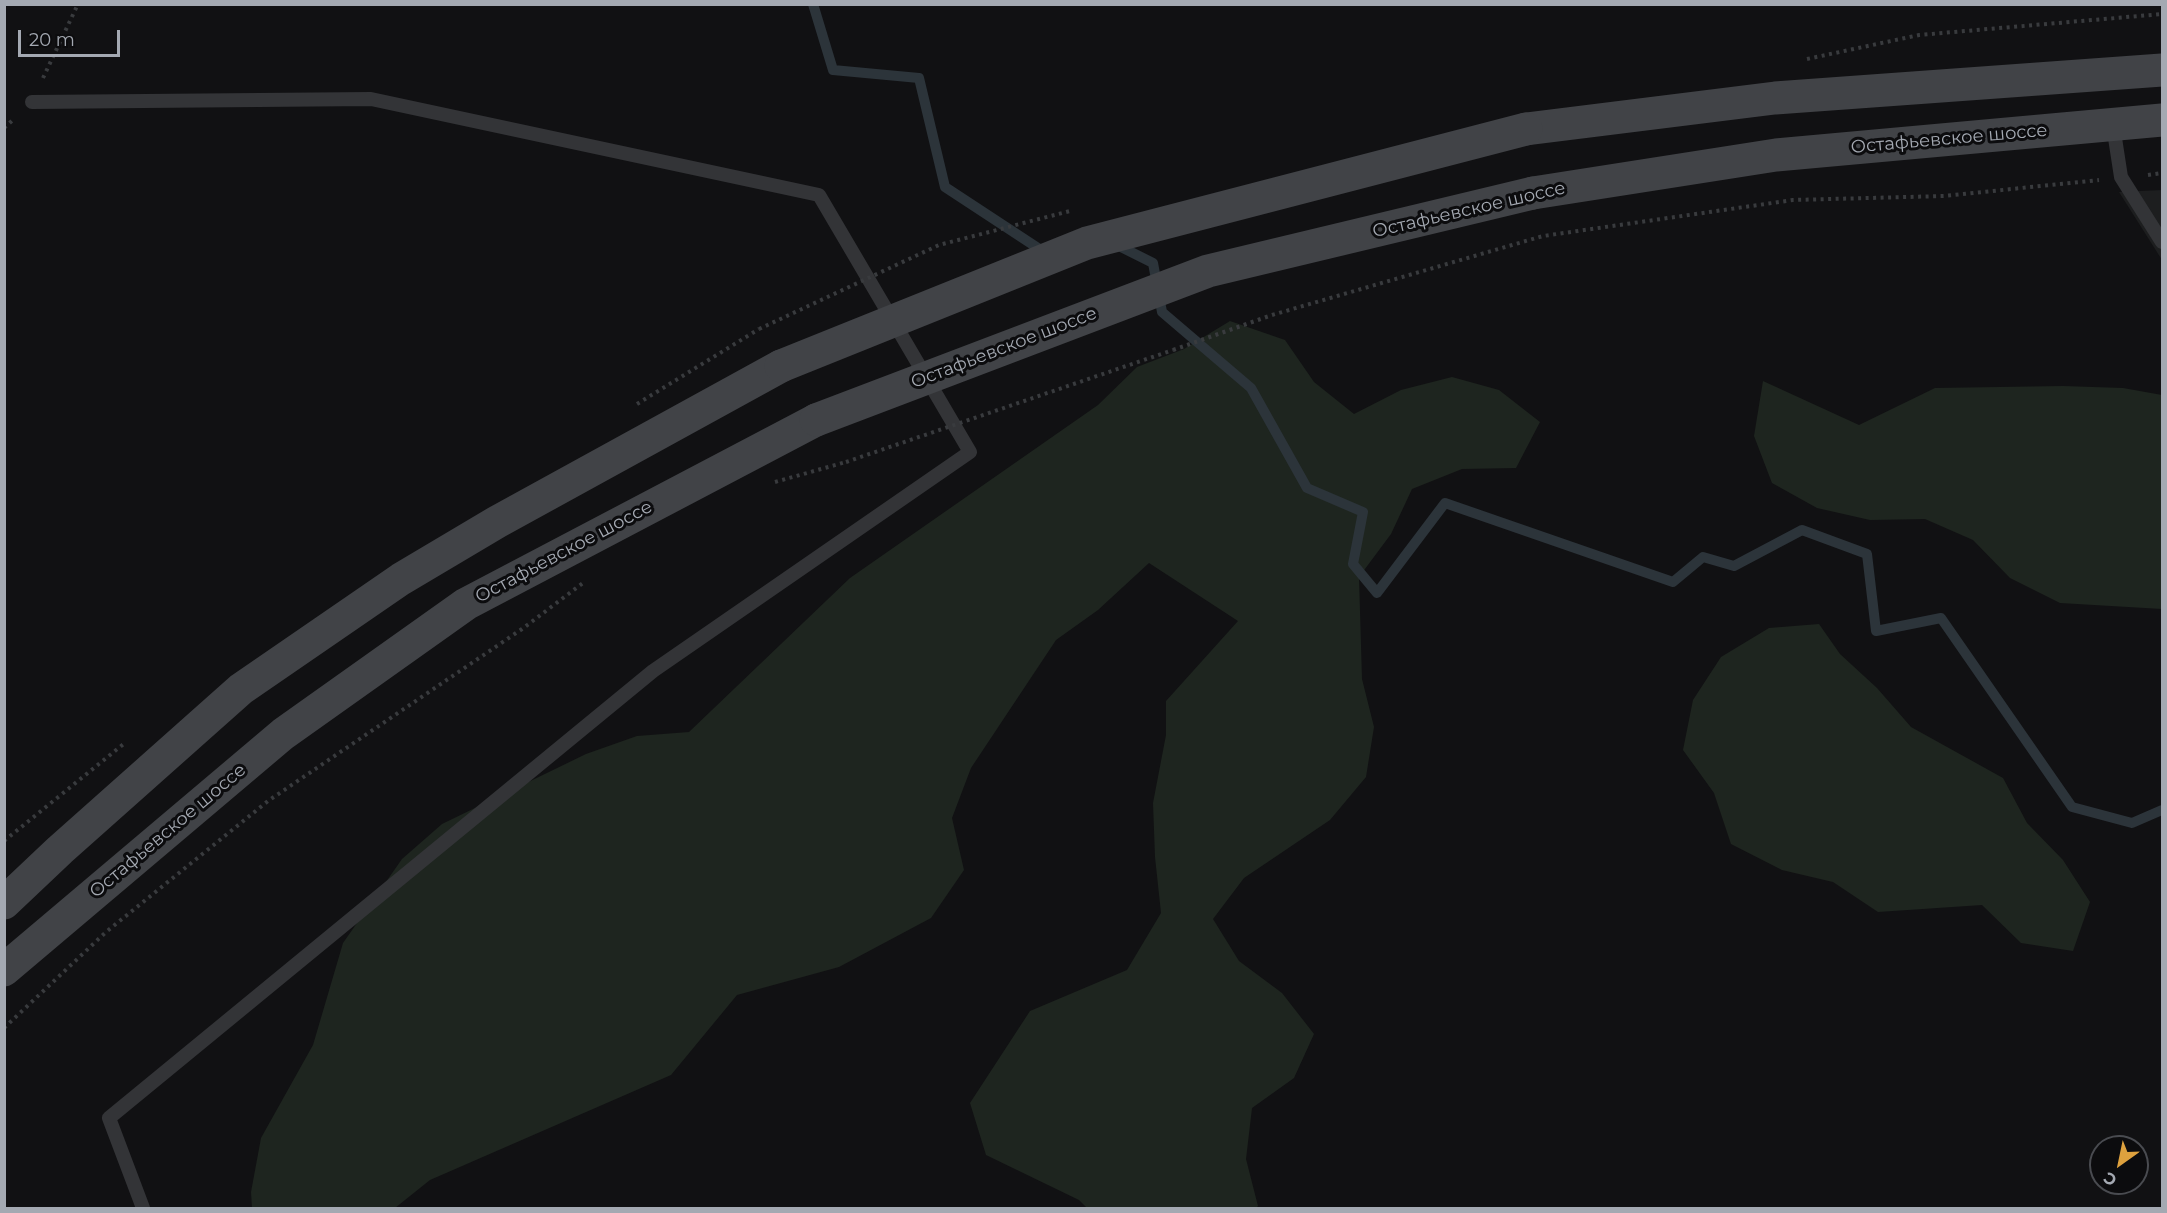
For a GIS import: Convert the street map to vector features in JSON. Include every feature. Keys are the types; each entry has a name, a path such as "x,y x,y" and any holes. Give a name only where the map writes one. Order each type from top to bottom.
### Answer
{"main road":[{"path":"4,903 60,850 241,689 401,579 781,366 1087,243 1526,129 1775,98 2163,70"},
{"name":"Остафьевское шоссе","path":"4,970 283,734 466,604 816,420 1208,271 1533,192 1776,155 2163,120"}],"lane":[{"path":"32,102 371,99 819,195 969,452 653,671 109,1118 143,1209"},
{"path":"2113,124 2121,177 2163,242"}],"path":[{"path":"4,128 32,102 78,4"},
{"path":"1802,60 1919,35 2163,14"},
{"path":"774,482 846,462 1272,315 1542,236 1793,200 1944,196 2163,173"},
{"path":"4,1028 106,932 268,801 522,629 584,583"}],"shaded area":[{"path":"2162,190 2162,260 2119,192"},
{"path":"1230,321 1285,340 1314,382 1354,414 1401,390 1452,377 1499,390 1540,422 1516,468 1462,469 1412,489 1391,534 1359,577 1362,679 1374,727 1366,777 1330,820 1244,878 1213,919 1239,961 1282,993 1314,1034 1294,1078 1252,1108 1246,1159 1258,1206 1256,1208 1087,1208 1079,1200 986,1155 970,1103 1030,1011 1127,970 1161,913 1155,857 1153,803 1166,735 1166,701 1238,621 1149,563 1098,610 1056,640 971,768 952,818 964,870 931,918 839,967 737,995 671,1075 430,1180 395,1208 252,1208 251,1192 261,1138 313,1045 343,943 402,859 442,824 586,754 637,736 689,732 850,578 1098,405 1137,367 1184,349"},
{"path":"1763,381 1859,425 1935,388 2063,386 2123,388 2162,395 2162,609 2060,603 2010,578 1973,540 1925,519 1870,520 1817,508 1772,483 1754,436"},
{"path":"1819,624 1840,654 1877,688 1911,727 2003,778 2027,823 2063,860 2090,902 2073,951 2021,943 1982,905 1878,912 1833,882 1782,870 1731,844 1714,793 1683,750 1693,700 1721,657 1769,628"}],"waterway":[{"path":"813,4 833,70 919,78 945,187 1047,254"},
{"path":"1115,244 1153,263 1162,312 1251,388 1307,488 1363,512 1353,564 1377,593 1445,503 1673,582 1703,557 1734,566 1802,530 1867,554 1876,631 1941,618 2072,807 2132,823 2162,810"}]}
